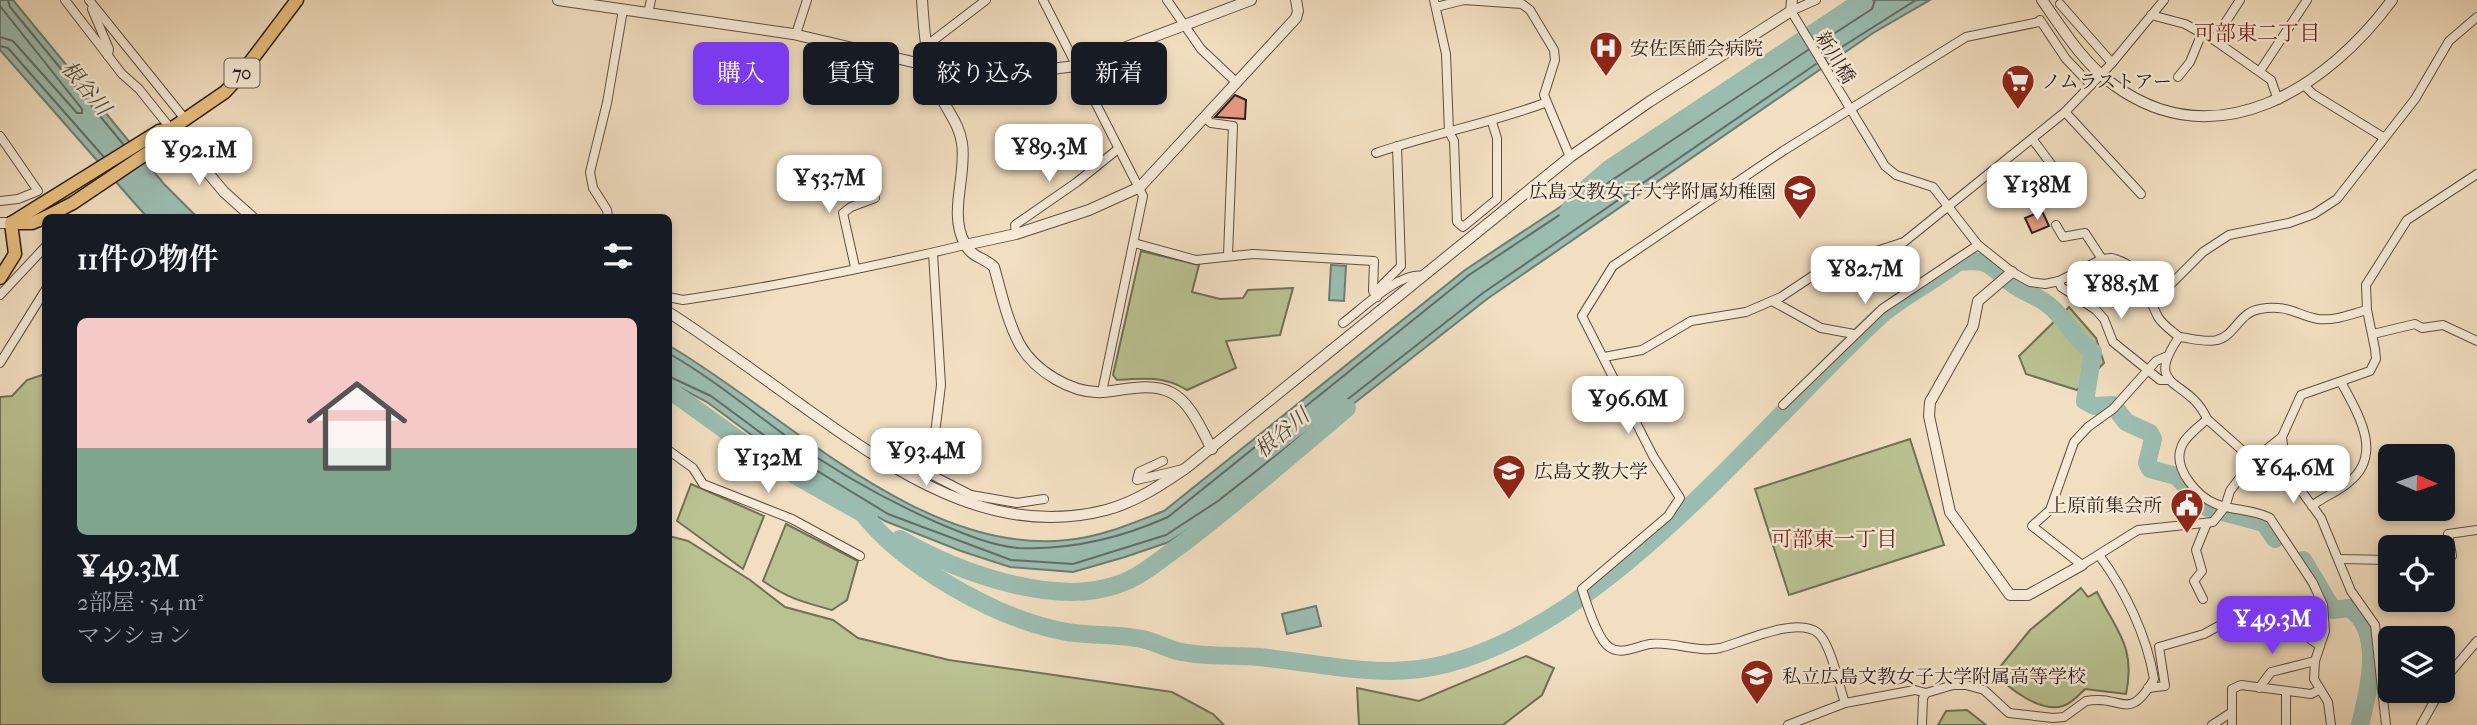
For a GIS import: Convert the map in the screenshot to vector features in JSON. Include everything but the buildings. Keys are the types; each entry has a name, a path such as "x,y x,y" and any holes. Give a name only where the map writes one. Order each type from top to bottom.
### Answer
{"main road":[{"name":"70","path":"6,223 165,133 225,92 297,0"},
{"name":"70","path":"52,214 75,202 165,133"},
{"name":"70","path":"6,223 32,223 42,219"},
{"path":"0,278 15,254 6,223"}],"street":[{"path":"65,0 165,133 249,214"},
{"path":"88,0 109,49 108,55"},
{"path":"88,0 170,105 186,119"},
{"path":"558,0 796,34 913,62"},
{"path":"648,13 651,0"},
{"path":"796,34 807,0"},
{"path":"922,0 926,42"},
{"path":"931,42 986,0"},
{"path":"1043,0 1071,56"},
{"path":"1167,0 1201,49 1236,82"},
{"path":"1138,42 1251,0"},
{"path":"672,298 683,300 794,283 855,267 1016,234 1089,209 1140,187 1296,18 1296,0"},
{"path":"1492,122 1497,138 1497,199 1463,227 1457,222 1454,141 1448,132 1446,54 1435,3 1464,0 1522,4 1530,10 1555,50 1555,60 1544,95 1545,103 1570,157"},
{"path":"672,315 895,468 939,492 970,499 1023,517 1105,510 1154,489 1186,468 1570,157 1791,5 1807,0"},
{"path":"1791,5 1816,0"},
{"path":"2042,0 2101,75 2135,98 2176,114 2215,116 2240,112 2278,100 2305,86 2361,40 2392,0"},
{"path":"1604,357 1642,350 1672,335 1691,321 1746,312 1772,301 1817,273 1904,242 2065,112 2112,63 2164,0"},
{"path":"2214,40 2240,0"},
{"path":"2260,71 2307,0"},
{"path":"2063,3 2112,63"},
{"name":"新川橋","path":"1791,5 1797,23 1885,166 1896,175 1933,187 1978,245 2007,275 2045,284 2059,281"},
{"path":"608,214 593,188 590,172 607,103 623,10"},
{"path":"2151,15 2214,40 2271,80 2278,100"},
{"path":"2152,297 2160,295 2203,252 2229,235 2289,223 2314,214 2337,200 2383,137 2415,99 2449,41 2477,17"},
{"path":"1845,703 1826,644 1817,633 1803,627 1768,632 1717,649 1651,644 1625,651 1610,648 1603,639 1584,594 1668,516 1680,498 1653,456 1582,316 1613,266 1741,178 1966,37 2040,21 2066,60 2091,85"},
{"path":"2178,77 2190,62 2202,33"},
{"path":"2305,86 2313,94 2383,137"},
{"path":"1376,153 1492,122 1545,103"},
{"path":"946,105 960,130 963,160 958,202 965,245 974,256 994,267 1020,346 1035,362 1072,388 1102,392 1145,387 1172,393 1181,399 1195,418 1212,449"},
{"path":"1096,105 1143,195 1102,392"},
{"path":"2065,112 2141,194"},
{"path":"1204,117 1211,123 1233,126 1227,255"},
{"path":"0,136 38,191 18,199 0,201"},
{"path":"2033,140 2060,176"},
{"path":"1377,297 1379,288 1401,266 1397,146"},
{"path":"1016,234 1015,225 1077,182 1118,149"},
{"path":"2203,599 2194,581 2202,571 2196,550 2207,523 2222,511 2230,491 2253,460 2282,437 2301,395 2370,372 2376,359 2367,310 2366,285 2407,220 2477,174"},
{"path":"855,267 844,213 851,206 876,198"},
{"path":"2056,225 2063,237 2085,233 2102,260"},
{"path":"1134,243 1196,260 1227,255 1374,261 1373,290 1377,297"},
{"path":"1783,405 1882,309 1978,245"},
{"path":"0,295 42,250"},
{"path":"930,474 941,386 933,253"},
{"path":"2168,380 2160,380 2113,342 2104,318 2061,287 2059,281 2102,260 2123,261 2144,281 2161,321 2179,337 2216,341 2226,336 2248,312 2260,309 2296,310 2317,318 2337,318 2367,310"},
{"path":"1343,323 1401,279 1414,274 1423,276"},
{"path":"2007,275 1978,301 1973,326 1930,401 1929,416 1950,512 2010,595 2028,595 2138,530 2207,523"},
{"path":"0,363 42,295"},
{"path":"1772,301 1821,328 1854,334"},
{"path":"2373,334 2415,324 2422,328 2443,324 2477,341"},
{"path":"2082,565 2032,526 2050,510 2074,442 2114,407 2148,370 2165,357 2179,337"},
{"path":"2165,357 2163,369 2168,380 2189,394 2227,440 2253,460 2286,470"},
{"path":"2312,506 2323,496 2347,485 2362,471 2367,459 2368,447 2360,418 2342,382"},
{"path":"2207,419 2181,444 2179,453 2183,472 2204,498 2222,511 2260,512 2270,518 2313,583 2326,619 2315,661 2314,679 2328,702 2331,725"},
{"path":"2282,437 2286,470 2321,518 2351,591 2375,625 2386,725"},
{"path":"672,453 693,468 703,484 732,498 792,519 860,556"},
{"path":"1163,461 1139,472 1137,481 1186,468"},
{"path":"895,468 930,474 970,499 1017,503 1044,499"},
{"path":"2448,535 2477,530"},
{"path":"1788,725 1845,703 1915,690 1926,692 1966,685 1984,690 2009,713 2053,718 2064,717 2086,701 2095,699 2132,704 2143,699 2154,679 2145,636 2131,614 2115,577 2099,555"},
{"path":"2340,559 2378,560"},
{"path":"2148,688 2165,685 2159,648 2204,634 2241,614 2270,613 2320,646"},
{"path":"2455,669 2475,648"},
{"path":"2259,688 2271,672 2315,661"},
{"path":"2232,725 2232,688 2241,685 2311,694 2319,690"},
{"path":"1922,725 1923,698 1926,692"},
{"path":"2286,692 2286,725"},
{"path":"2421,725 2433,703"},
{"path":"2211,725 2232,712"}],"green space":[{"path":"1141,251 1199,265 1192,292 1220,299 1243,298 1248,290 1293,288 1280,335 1226,341 1236,368 1187,390 1162,380 1117,380 1113,375"},
{"path":"2069,307 2096,338 2104,363 2077,390 2026,374 2019,356"},
{"path":"42,375 42,683 672,683 672,537 688,541 750,580 785,607 833,620 858,638 949,660 1172,692 1213,714 1224,725 0,725 0,397 12,396 27,380"},
{"path":"1910,439 1944,545 1789,595 1755,489"},
{"path":"691,484 764,516 743,569 677,521"},
{"path":"786,524 858,561 847,600 832,610 796,599 763,581"},
{"path":"2081,588 2088,597 2097,592 2123,640 2128,664 2126,694 2085,689 2063,706 2035,703 2016,692 1995,673 2030,630"},
{"path":"1526,656 1554,668 1542,695 1503,725 1359,725 1357,688 1419,701"},
{"path":"1967,710 1986,725 1938,725 1946,711"}],"water":[{"path":"0,0 13,0 164,184 194,214 144,214 0,50"},
{"path":"1872,0 1930,0 1873,33 1487,299 1222,507 1169,542 1125,557 1073,572 1010,567 961,551 885,521 784,459 707,402 672,384 672,348 807,441 907,503 960,526 1013,539 1067,540 1117,529 1164,511 1465,270"},
{"path":"1331,265 1346,266 1344,301 1329,300"},
{"path":"1316,606 1321,626 1287,634 1282,614"}],"waterway":[{"name":"根谷川","path":"1568,212 1581,193 1609,169 1863,0"},
{"path":"861,511 900,551 925,569 980,602 1036,624 1072,633 1136,638 1191,654 1259,657 1360,670 1420,669 1484,652 1547,620 1608,577 1668,526 1725,472 1879,317 1958,262 1977,261 1988,264 2015,286 2047,304 2093,352 2085,401 2094,406 2113,405 2126,422 2150,433 2153,439 2147,463 2150,469 2176,476 2208,508 2264,523 2275,539"},
{"name":"根谷川","path":"672,392 761,456 869,517"},
{"name":"根谷川","path":"900,539 978,574 1036,589 1066,592 1119,584 1142,573 1200,531 1347,408"},
{"path":"2303,560 2333,610 2349,608 2360,618 2367,631 2370,680 2360,725"}],"place":[{"name":"安佐医師会病院","path":"1606,78"},
{"name":"ノムラストアー","path":"2018,111"},
{"name":"広島文教女子大学附属幼稚園","path":"1800,221"},
{"name":"広島文教大学","path":"1509,501"},
{"name":"上原前集会所","path":"2187,535"},
{"name":"私立広島文教女子大学附属高等学校","path":"1757,706"}],"district":[{"name":"可部東二丁目","path":"2257,33"},
{"name":"可部東一丁目","path":"1834,539"}]}
